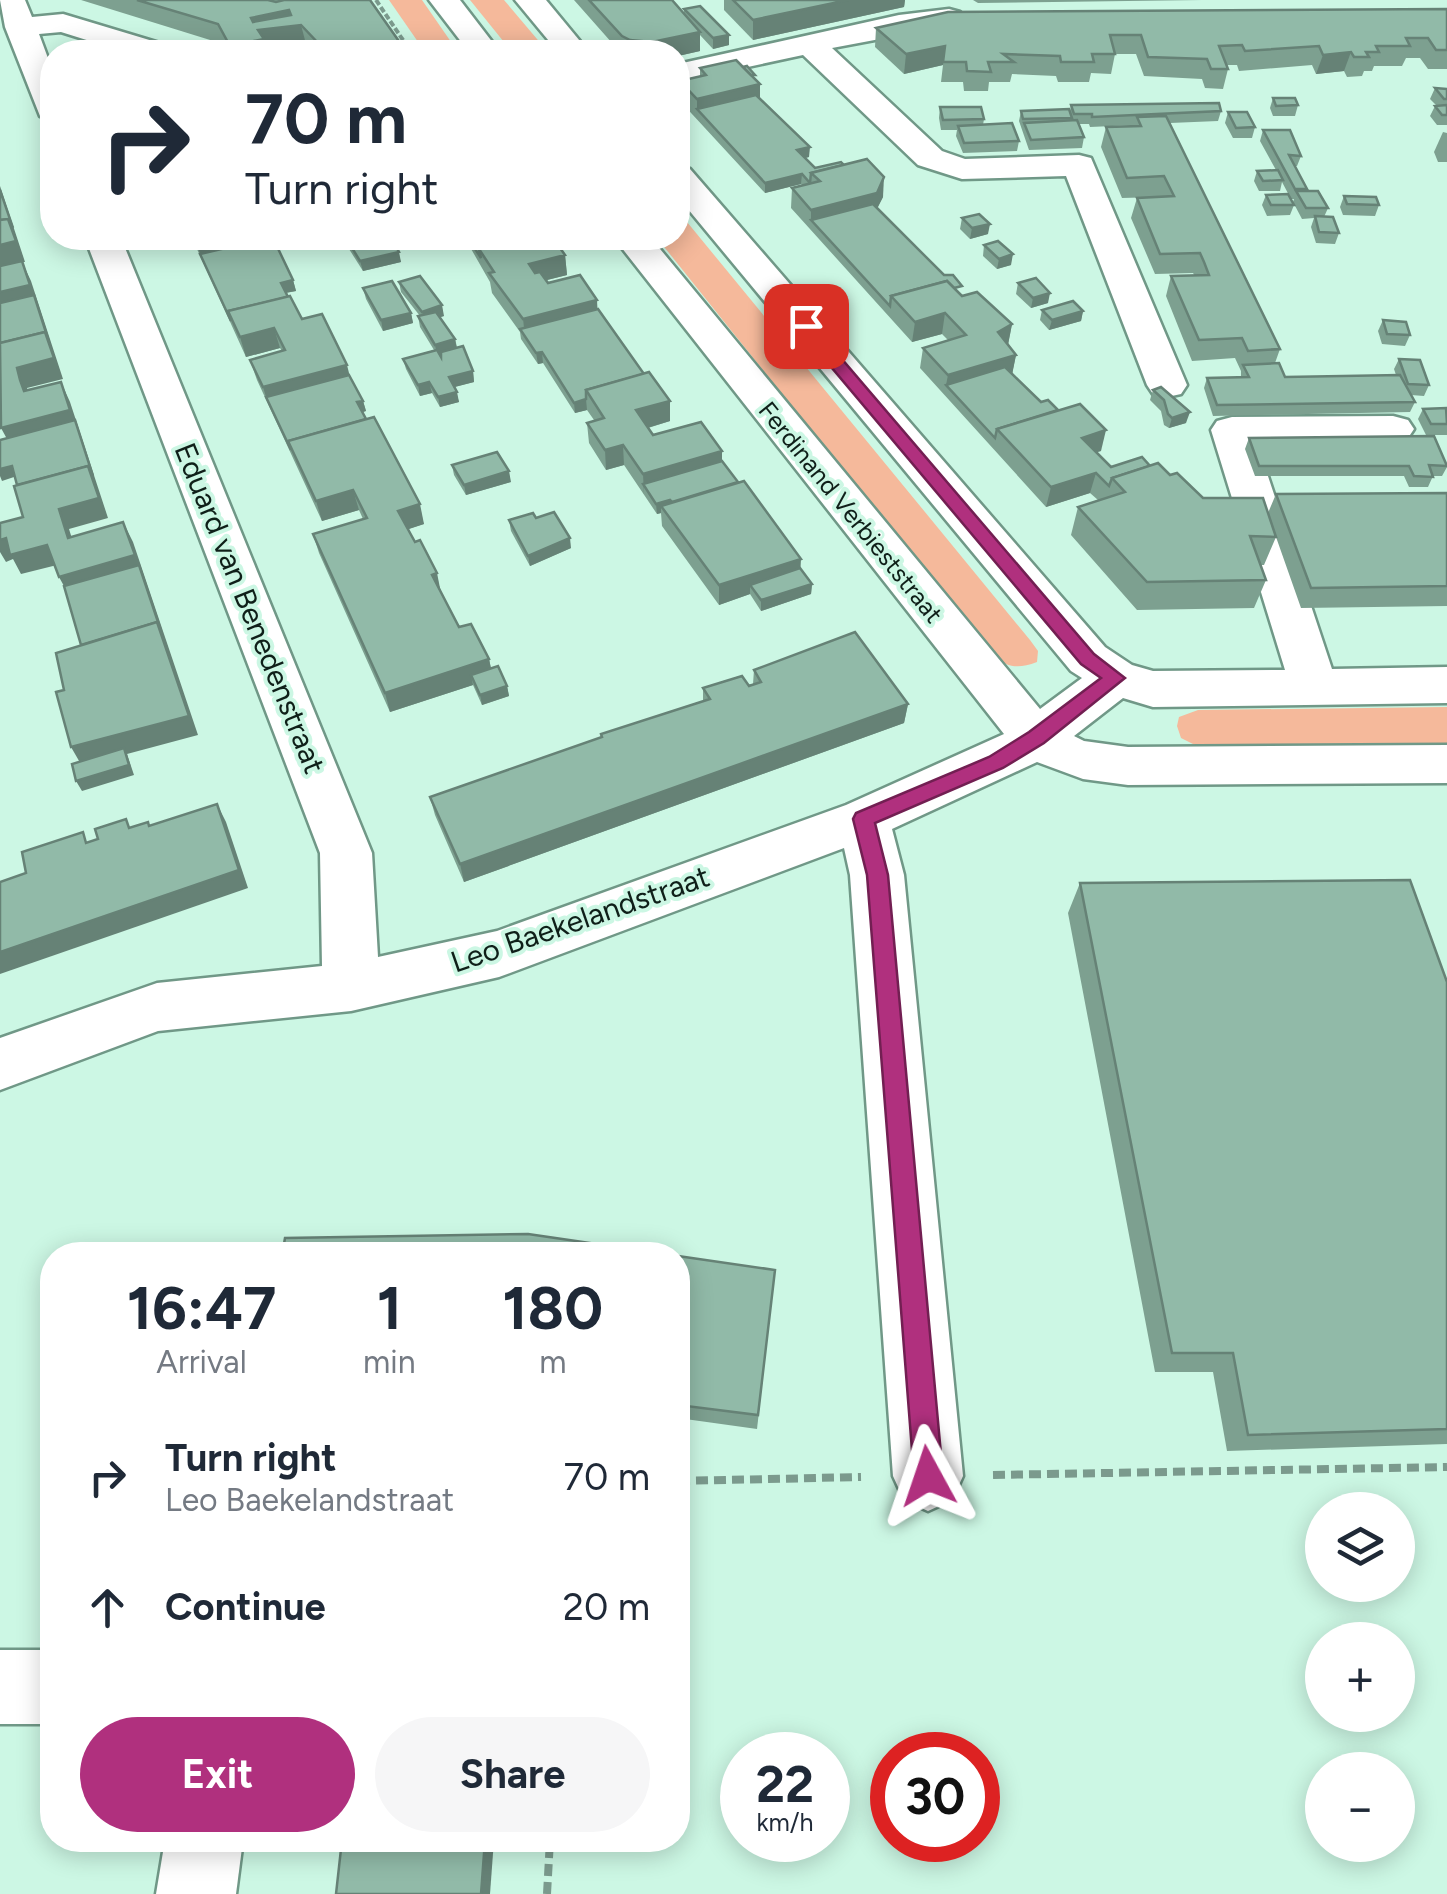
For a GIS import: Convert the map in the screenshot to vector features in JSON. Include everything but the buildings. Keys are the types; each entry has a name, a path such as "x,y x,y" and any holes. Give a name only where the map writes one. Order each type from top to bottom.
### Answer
{"street":[{"path":"444,0 476,40"},
{"path":"530,0 564,40"},
{"path":"690,71 938,9 976,18"},
{"path":"15,13 117,40"},
{"path":"15,13 40,78"},
{"path":"810,44 930,158 962,169 1078,165 1167,385"},
{"path":"690,190 1088,659 1116,678 1154,688 1447,685"},
{"name":"Eduard van Benedenstraat","path":"108,250 346,852 351,988"},
{"name":"Ferdinand Verbieststraat","path":"642,250 994,691 1036,738 1055,753 1092,764 1447,764"},
{"path":"1314,686 1232,430 1393,429"},
{"path":"1036,738 1116,678"},
{"name":"Leo Baekelandstraat","path":"0,1064 157,1007 351,988 499,954 864,819 996,762 1036,738"},
{"path":"864,819 878,875 928,1476"},
{"path":"0,1688 40,1687"},
{"path":"196,1894 202,1852"}],"path":[{"path":"376,0 404,40"},
{"path":"690,1481 1447,1467"},
{"path":"547,1894 549,1852"}],"shaded area":[{"path":"389,0 422,0 450,40 417,40"},
{"path":"470,0 504,0 538,40 502,40"},
{"path":"690,226 1038,651 1037,662 1024,666 1004,663 992,656 667,250 690,250"},
{"path":"1447,707 1447,746 1203,749 1181,738 1177,726 1179,717 1198,710"}],"route":[{"path":"806,326 1088,659 1116,678 1036,738 996,762 864,819 878,875 928,1476"}]}
